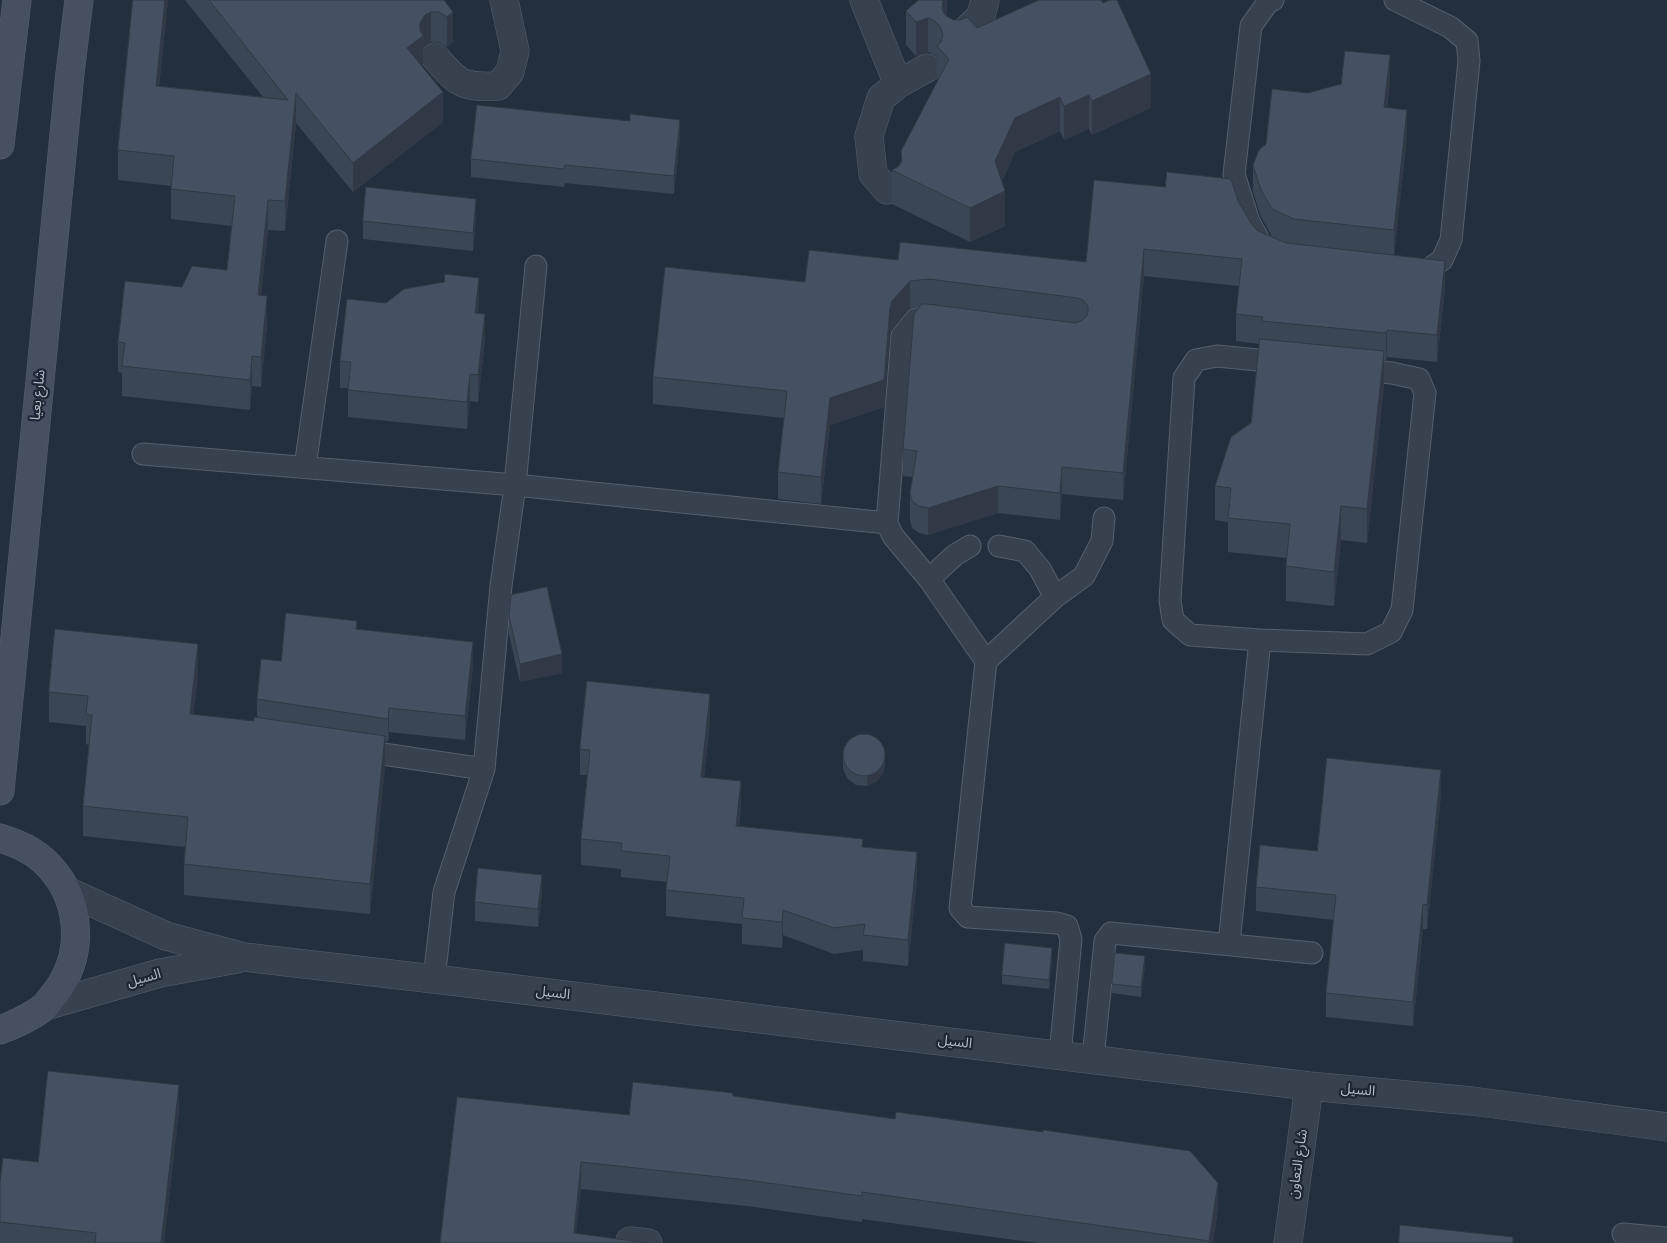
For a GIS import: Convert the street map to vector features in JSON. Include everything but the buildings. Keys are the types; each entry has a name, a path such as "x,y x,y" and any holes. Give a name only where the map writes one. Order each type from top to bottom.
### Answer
{"main road":[{"path":"0,145 6,52 17,0"},
{"name":"شارع بعيا","path":"0,790 68,92 79,0"},
{"path":"0,838 25,846 49,866 67,892 76,921 75,952 64,981 45,1006 23,1022 0,1030"}],"street":[{"path":"435,56 456,80 476,87 498,86 510,72 515,50 504,0"},
{"path":"864,0 898,84"},
{"path":"957,39 981,16 985,0"},
{"path":"887,190 873,174 869,136 880,98 898,84 927,68"},
{"name":"السيل","path":"67,892 166,936 244,957 1093,1058 1309,1086 1472,1101 1667,1127"},
{"name":"السيل","path":"45,1006 160,974 244,957"},
{"name":"شارع التعاون","path":"1288,1243 1309,1086"}],"lane":[{"path":"1273,0 1268,2 1251,26 1234,174 1249,222 1263,246 1277,252"},
{"path":"1395,0 1450,27 1467,41 1469,61 1451,240 1442,260 1423,273 1395,270"},
{"path":"305,467 337,241"},
{"path":"434,979 444,892 484,769 501,586 515,485 536,266"},
{"path":"957,322 927,318 916,319 902,336 887,523 893,536 929,580 986,661"},
{"path":"1217,356 1392,373 1419,379 1425,393 1402,610 1391,632 1367,644 1260,640 1190,634 1173,620 1170,600 1184,378 1196,360 1217,356"},
{"path":"143,454 515,485 887,523"},
{"path":"1060,1055 1071,939 1066,926 1057,923 968,917 960,908 986,661 1054,597 1084,576 1102,541 1104,518"},
{"path":"929,580 955,555 970,546"},
{"path":"999,546 1025,552 1040,570 1054,597"},
{"path":"1229,944 1260,640"},
{"path":"336,747 484,769"},
{"path":"1093,1058 1105,942 1110,933 1312,953"},
{"path":"1623,1234 1667,1238"}]}
